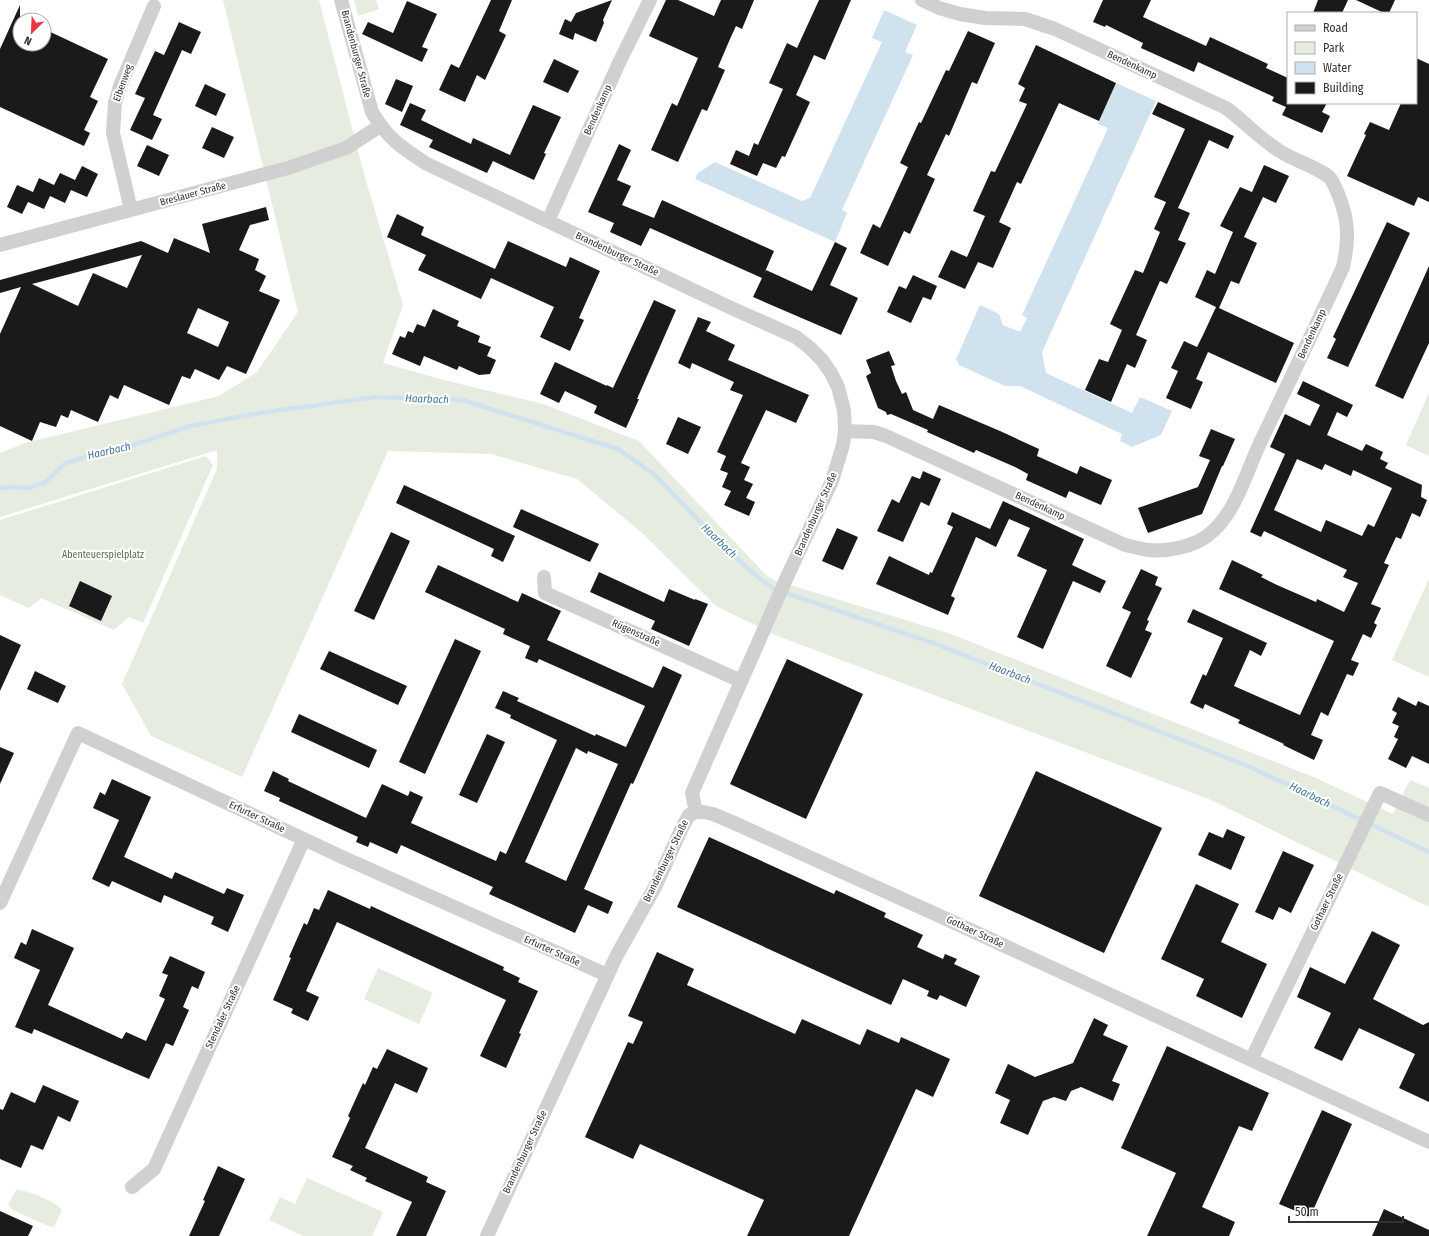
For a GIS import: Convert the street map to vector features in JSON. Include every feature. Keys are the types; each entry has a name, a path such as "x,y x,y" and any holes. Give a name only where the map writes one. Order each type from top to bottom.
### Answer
{"street":[{"name":"Brandenburger Straße","path":"341,0 372,112 380,126 397,144 427,164 729,307 796,337 822,360 831,373 838,387 844,410 844,445 832,481 787,577 692,793 696,812 689,816 682,828 655,887 626,937 607,975 487,1236"},
{"name":"Bendenkamp","path":"548,221 618,65 650,0"},
{"name":"Bendenkamp","path":"845,431 874,432 886,436 1125,545 1149,550 1167,549 1190,544 1206,537 1221,524 1235,501 1343,267 1347,248 1348,231 1345,211 1334,185 1329,178 1316,169 1280,152 1268,144 1240,118 1226,108 1055,29 1025,19 984,18 960,14 939,8 922,0"},
{"name":"Eibenweg","path":"131,210 113,133 114,103 154,6"},
{"name":"Breslauer Straße","path":"0,245 288,168 346,148 380,126"},
{"name":"Rügenstraße","path":"544,577 546,592 741,681"},
{"name":"Erfurter Straße","path":"0,903 78,733 304,839 607,975"},
{"name":"Gothaer Straße","path":"1250,1060 1380,793 1429,815"},
{"name":"Gothaer Straße","path":"696,812 713,814 732,822 1429,1142"},
{"name":"Stendaler Straße","path":"132,1187 154,1169 304,839"}],"green space":[{"path":"223,0 319,0 364,174 403,305 383,363 444,380 543,404 639,441 767,576 774,580 948,633 1316,778 1393,814 1410,780 1429,788 1429,907 1209,799 775,635 716,606 641,532 577,479 491,454 388,451 242,777 151,736 122,684 217,469 217,450 0,517 0,453 25,443 219,396 257,372 298,312"},
{"path":"354,0 376,0 379,9 358,16"},
{"path":"1429,393 1429,456 1406,445"},
{"name":"Abenteuerspielplatz","path":"206,456 213,465 143,623 129,617 114,630 41,598 29,608 0,595 0,520"},
{"path":"1429,579 1429,677 1392,660"},
{"path":"378,968 433,993 419,1024 364,999"},
{"path":"307,1178 383,1212 372,1236 303,1236 269,1220 280,1197 295,1204"},
{"path":"16,1190 21,1190 40,1197 53,1203 62,1210 54,1227 48,1226 13,1210 8,1205"}],"water":[{"path":"884,10 917,25 905,52 913,55 842,210 847,213 835,242 695,179 698,173 715,162 802,201 810,198 882,42 872,38"},
{"path":"1116,83 1156,101 1042,352 1046,373 1132,413 1140,397 1172,411 1161,435 1132,447 1120,441 1122,434 1020,386 1005,386 959,365 956,359 980,305 999,314 1003,325 1020,332 1027,318 1022,315 1108,128 1098,124"}],"building":[{"path":"491,0 512,0 499,31 506,35 485,80 477,75 465,102 439,90 451,64 459,68"},
{"path":"612,0 603,20 604,23 596,42 575,33 573,40 559,34 565,19 571,22 576,13"},
{"path":"666,0 678,0 714,16 721,0 754,0 742,29 736,26 718,67 725,70 707,111 702,109 678,162 651,150 672,103 677,106 698,58 649,36"},
{"path":"819,0 851,0 825,60 814,55 796,95 810,102 785,157 782,156 776,168 763,163 757,176 730,164 736,150 749,156 754,143 758,145 783,89 769,83 787,43 797,48"},
{"path":"1103,0 1151,0 1143,17 1206,46 1210,37 1268,64 1266,68 1287,78 1287,104 1326,104 1322,112 1330,116 1322,133 1282,115 1286,107 1272,101 1274,97 1198,62 1194,72 1141,48 1143,43 1106,25 1105,27 1093,22"},
{"path":"1318,0 1348,0 1342,12 1313,12"},
{"path":"1356,0 1395,0 1389,12 1382,12"},
{"path":"407,1 437,14 422,47 428,49 422,62 362,34 368,22 393,33"},
{"path":"20,5 20,12 17,12"},
{"path":"179,22 201,32 191,54 182,50 153,115 162,119 152,140 130,130 145,98 135,94 155,51 164,55"},
{"path":"12,23 12,52 52,52 52,33 108,59 90,97 98,101 84,130 90,133 84,146 0,107 0,49"},
{"path":"968,31 995,43 977,84 972,82 949,136 946,134 927,175 935,179 910,234 904,231 888,266 860,253 873,224 880,228 908,167 900,163 919,122 921,123 946,70 949,71"},
{"path":"1036,45 1116,83 1099,121 1059,103 1021,184 1017,182 999,222 1011,228 993,268 978,262 965,289 938,277 951,250 967,257 985,216 973,211 991,171 995,172 1027,104 1019,101 1025,88 1018,84"},
{"path":"1417,58 1429,64 1429,202 1418,197 1414,206 1347,176 1366,135 1364,134 1370,122 1389,130 1401,104 1417,104"},
{"path":"554,59 579,71 568,93 543,82"},
{"path":"396,79 413,86 402,112 385,104"},
{"path":"205,84 226,94 216,116 195,106"},
{"path":"1158,102 1234,136 1228,149 1209,140 1178,208 1190,213 1178,240 1186,243 1167,284 1160,281 1136,335 1147,340 1135,368 1127,364 1111,402 1085,390 1099,359 1108,362 1122,330 1110,324 1135,270 1143,273 1160,232 1154,229 1166,202 1154,197 1185,129 1152,114"},
{"path":"410,103 426,110 421,120 471,144 473,138 510,155 533,105 561,117 544,153 546,154 534,180 493,161 487,173 429,147 433,140 400,125"},
{"path":"212,127 234,137 224,158 202,148"},
{"path":"619,144 631,150 617,180 631,186 622,205 654,218 662,200 774,251 764,274 766,270 812,291 835,242 847,248 830,285 858,298 841,335 753,297 762,278 650,228 641,246 610,232 614,223 588,212"},
{"path":"147,145 169,155 159,176 137,166"},
{"path":"1264,165 1289,176 1276,203 1263,197 1244,237 1257,243 1239,284 1231,281 1219,308 1294,343 1276,383 1208,352 1196,379 1203,382 1191,409 1166,398 1178,371 1171,368 1184,341 1197,347 1216,307 1195,297 1207,270 1215,274 1233,232 1220,226 1240,187 1252,192"},
{"path":"82,166 98,174 87,197 71,190 65,203 50,196 44,209 28,202 22,214 7,207 17,185 33,192 39,178 54,185 60,173 75,180"},
{"path":"266,207 269,220 250,225 239,250 259,259 255,270 266,276 259,291 280,300 246,374 227,366 219,380 195,369 190,379 182,376 169,405 124,385 118,399 110,395 98,422 71,410 68,418 61,415 56,427 40,422 32,441 0,426 0,334 21,287 0,293 0,280 141,241 168,253 174,238 210,253 202,224","holes":["142,255 127,288 93,273 78,306 32,284","198,308 229,322 218,347 187,333"]},
{"path":"397,214 424,227 421,235 495,269 508,241 566,267 570,257 600,271 579,318 584,320 570,351 540,337 554,307 491,278 481,299 418,270 426,255 387,237"},
{"path":"1387,222 1410,233 1348,367 1327,358 1336,339 1333,337"},
{"path":"1429,266 1429,343 1403,399 1375,386"},
{"path":"913,275 937,286 931,300 923,297 911,323 887,312 899,286 906,289"},
{"path":"654,300 676,310 626,428 594,413 597,406 565,391 559,403 540,394 555,362 613,388"},
{"path":"433,309 459,321 457,326 480,336 478,342 491,347 487,356 496,360 490,374 479,375 459,366 457,370 424,356 420,366 392,354 400,336 405,338 408,331 413,333 417,324 425,327"},
{"path":"698,317 711,322 706,331 735,345 728,360 809,395 796,423 766,410 741,463 750,467 744,480 753,484 746,498 755,502 749,516 724,505 731,491 722,487 728,473 720,470 726,456 717,452 743,395 730,390 734,382 692,363 690,369 678,363"},
{"path":"889,351 895,365 891,366 896,381 902,394 906,392 913,410 933,419 939,405 1039,449 1037,456 1077,474 1080,466 1112,480 1101,505 1069,491 1066,498 1026,480 1028,474 1015,467 976,450 974,453 927,432 928,430 891,414 887,415 886,412 878,408 866,376 871,373 866,360"},
{"path":"1303,381 1353,405 1347,417 1337,412 1327,435 1362,451 1366,444 1383,452 1380,459 1388,463 1385,468 1422,485 1421,497 1427,500 1420,517 1412,513 1401,539 1396,537 1384,563 1389,565 1371,604 1381,608 1374,623 1377,625 1371,638 1363,634 1351,660 1359,663 1353,676 1347,674 1328,716 1321,712 1311,735 1323,740 1314,760 1283,745 1284,744 1238,723 1240,720 1205,704 1203,709 1190,703 1203,674 1206,676 1223,638 1187,622 1193,609 1267,643 1261,656 1250,650 1234,686 1300,715 1334,641 1219,589 1232,560 1263,575 1261,577 1277,585 1316,602 1317,599 1344,612 1358,583 1343,577 1347,570 1264,531 1261,537 1250,532 1285,454 1270,447 1285,414 1310,426 1320,405 1297,394","holes":["1297,459 1322,470 1325,464 1351,476 1353,470 1392,488 1374,527 1368,524 1362,536 1326,520 1321,532 1274,510"]},
{"path":"678,417 701,427 688,454 666,444"},
{"path":"1211,429 1235,439 1202,514 1148,533 1138,508 1198,487 1210,460 1199,456"},
{"path":"923,471 941,479 929,506 921,502 903,542 877,531 892,499 899,503 912,476 920,479"},
{"path":"404,485 515,536 503,562 491,556 494,549 396,503"},
{"path":"1003,501 1084,539 1072,565 1106,581 1100,593 1073,581 1043,649 1017,637 1047,570 1017,556 1030,528 1009,519 996,547 976,537 951,596 955,598 948,615 876,584 889,556 929,575 930,572 932,573 953,527 947,524 952,512 990,529"},
{"path":"521,509 599,544 590,562 513,527"},
{"path":"837,528 858,537 843,570 822,561"},
{"path":"391,532 410,541 374,620 354,611"},
{"path":"438,565 518,602 522,593 561,611 547,640 653,688 663,666 682,675 633,784 631,783 584,889 613,902 608,914 588,905 575,933 489,894 493,887 401,845 397,854 370,842 368,847 356,842 358,837 279,801 280,798 264,791 273,771 289,779 288,781 366,818 382,784 408,796 410,791 423,797 411,823 496,861 500,851 506,854 557,740 510,718 511,715 495,708 503,691 519,698 517,701 595,736 596,734 626,747 645,706 539,659 537,663 525,658 530,646 503,634 505,629 425,592","holes":["576,748 587,754 588,751 618,764 566,881 525,862"]},
{"path":"1141,569 1158,577 1155,585 1162,588 1147,620 1149,621 1145,630 1152,633 1131,678 1106,666 1131,612 1122,608"},
{"path":"599,572 664,602 669,589 708,604 689,646 651,629 655,621 590,592"},
{"path":"80,581 112,596 101,621 69,606"},
{"path":"0,635 21,645 0,691"},
{"path":"455,639 481,651 425,774 399,762"},
{"path":"329,651 407,686 398,705 320,669"},
{"path":"787,659 863,694 806,819 730,784"},
{"path":"35,671 66,686 58,703 27,689"},
{"path":"1398,697 1416,706 1418,701 1429,706 1429,764 1412,756 1406,768 1388,759 1398,739 1394,737 1399,726 1392,723 1397,713 1392,710"},
{"path":"299,714 377,750 369,768 291,732"},
{"path":"487,734 505,742 477,803 459,795"},
{"path":"0,747 14,753 0,784"},
{"path":"1036,771 1162,828 1104,953 979,896"},
{"path":"112,779 151,797 124,857 172,879 175,872 224,894 227,888 244,895 228,932 211,924 214,917 164,895 161,903 112,881 109,887 92,879 119,820 93,808 100,792 105,795"},
{"path":"1227,829 1245,837 1231,870 1198,855 1209,832 1223,838"},
{"path":"709,837 834,894 836,890 886,913 884,917 923,935 917,947 943,959 945,954 957,959 954,964 980,976 966,1007 940,995 937,1000 927,996 929,991 903,979 891,1005 677,907"},
{"path":"1283,851 1314,865 1291,913 1279,907 1273,920 1255,912"},
{"path":"1196,884 1239,904 1221,942 1267,964 1242,1018 1196,996 1204,979 1161,959"},
{"path":"328,890 370,909 371,906 504,967 503,970 520,978 518,982 538,991 519,1033 521,1034 506,1068 480,1056 506,1000 337,922 306,991 319,997 308,1021 291,1013 293,1009 273,1000 291,958 289,957 304,923 307,925 314,908 319,910"},
{"path":"32,929 74,948 48,1005 122,1039 126,1032 146,1041 165,999 159,996 168,975 162,973 170,956 205,972 198,989 192,986 183,1007 189,1010 173,1046 166,1043 149,1079 34,1029 32,1034 15,1027 40,970 14,958 21,942 26,945"},
{"path":"1372,931 1400,945 1373,999 1423,1025 1429,1022 1429,1102 1399,1088 1415,1054 1359,1028 1342,1061 1314,1048 1331,1013 1297,997 1310,967 1345,984"},
{"path":"657,952 694,969 687,985 795,1034 802,1019 860,1045 867,1029 899,1043 901,1037 950,1059 933,1097 916,1089 849,1236 747,1236 764,1200 640,1144 633,1159 585,1137 628,1042 633,1044 643,1022 628,1016"},
{"path":"1094,1018 1108,1025 1103,1035 1128,1046 1112,1081 1120,1084 1113,1101 1081,1087 1071,1091 1066,1101 1054,1097 1043,1101 1028,1135 1000,1123 1010,1100 995,1093 1008,1064 1035,1077 1073,1063"},
{"path":"1167,1046 1269,1093 1252,1131 1239,1126 1202,1207 1235,1222 1229,1236 1147,1236 1176,1173 1121,1148"},
{"path":"387,1049 428,1068 417,1093 395,1083 365,1148 428,1177 426,1182 446,1191 426,1236 396,1236 412,1202 365,1181 367,1178 350,1170 353,1166 332,1157 350,1118 348,1116 363,1083 365,1085 373,1067 377,1069"},
{"path":"43,1085 79,1101 70,1122 58,1116 43,1150 31,1145 21,1168 0,1159 0,1109 3,1110 11,1092 35,1103"},
{"path":"1322,1110 1352,1124 1310,1217 1279,1204"},
{"path":"218,1166 245,1179 219,1236 189,1236 205,1201 203,1200"},
{"path":"1384,1209 1429,1230 1429,1236 1372,1236"},
{"path":"0,1211 33,1226 28,1236 0,1236"}],"waterway":[{"name":"Haarbach","path":"0,488 27,488 44,483 66,463 88,456 116,452 191,426 259,413 376,397 462,400 618,449 655,475 723,546 754,574 774,589 933,643 1248,766 1429,852"}]}
